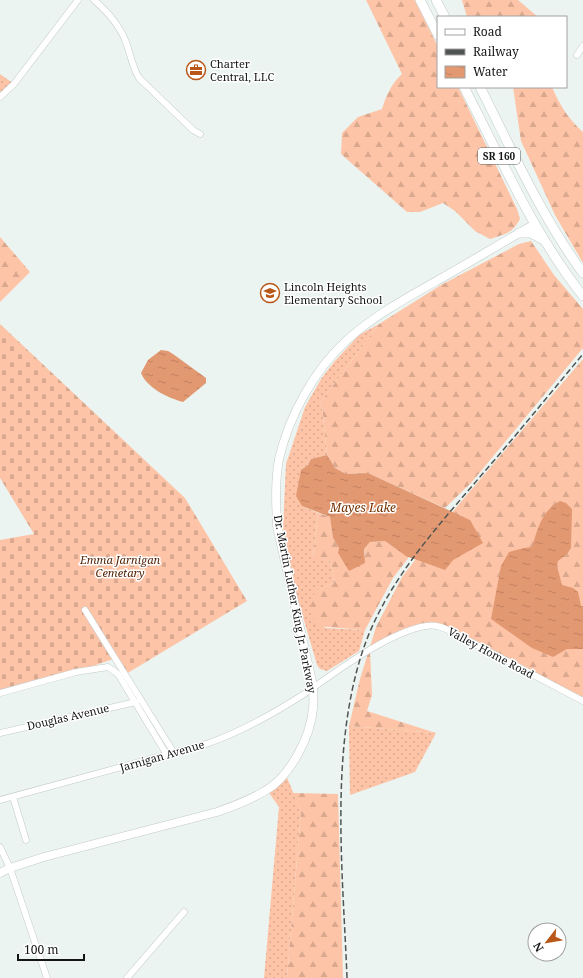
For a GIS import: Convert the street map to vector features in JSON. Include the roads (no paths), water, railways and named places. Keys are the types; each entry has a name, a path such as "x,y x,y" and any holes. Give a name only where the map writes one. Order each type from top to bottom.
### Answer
{"highway":[{"path":"420,0 437,33"},
{"path":"436,0 444,16"},
{"name":"SR 160","path":"465,88 535,224 583,296"},
{"name":"SR 160","path":"481,88 555,231 583,273"},
{"path":"539,202 539,216 535,224 544,224 555,231"},
{"path":"520,233 531,233 545,241"}],"main road":[{"name":"Dr. Martin Luther King Jr. Parkway","path":"0,874 10,868 44,857 217,812 243,803 267,790 285,773 303,746 313,708 313,686 277,526 276,505 279,460 286,437 298,408 319,372 347,341 385,311 535,224"}],"street":[{"path":"0,97 14,84 78,0"},
{"path":"94,0 108,14 120,31 127,45 134,70 139,78 193,130 200,134"},
{"path":"577,55 583,46"},
{"path":"85,610 174,753"},
{"name":"Valley Home Road","path":"313,686 347,663 396,636 418,627 434,626 458,635 583,701"},
{"path":"0,693 76,672 108,667 118,674 167,755"},
{"name":"Jarnigan Avenue","path":"0,800 167,755 235,734 283,707 313,686"},
{"name":"Douglas Avenue","path":"0,733 136,702"},
{"path":"13,797 26,840"},
{"path":"0,847 10,868 47,978"},
{"path":"128,978 184,912"}],"water":[{"path":"161,350 168,351 173,354 206,378 206,383 183,402 171,398 153,388 141,373 148,360"},
{"name":"Mayes Lake","path":"327,455 335,468 346,474 368,473 470,520 483,543 453,560 445,570 406,556 385,541 370,542 364,549 365,563 349,571 338,553 339,548 333,538 330,517 302,506 296,496 301,470 308,465 311,459"},
{"path":"560,501 566,503 572,509 571,548 567,554 558,561 557,566 562,585 573,588 578,592 581,606 583,606 583,649 567,649 553,657 532,648 491,619 501,566 509,552 532,547 538,527 544,515"}],"railway":[{"path":"347,978 341,857 342,774 345,734 351,694 361,656 370,631 382,606 396,583 427,540 583,354"}],"place":[{"name":"Charter Central, LLC","path":"196,70"},
{"name":"Lincoln Heights Elementary School","path":"270,293"}],"park label":[{"name":"Emma Jarnigan Cemetary","path":"120,566"}]}
